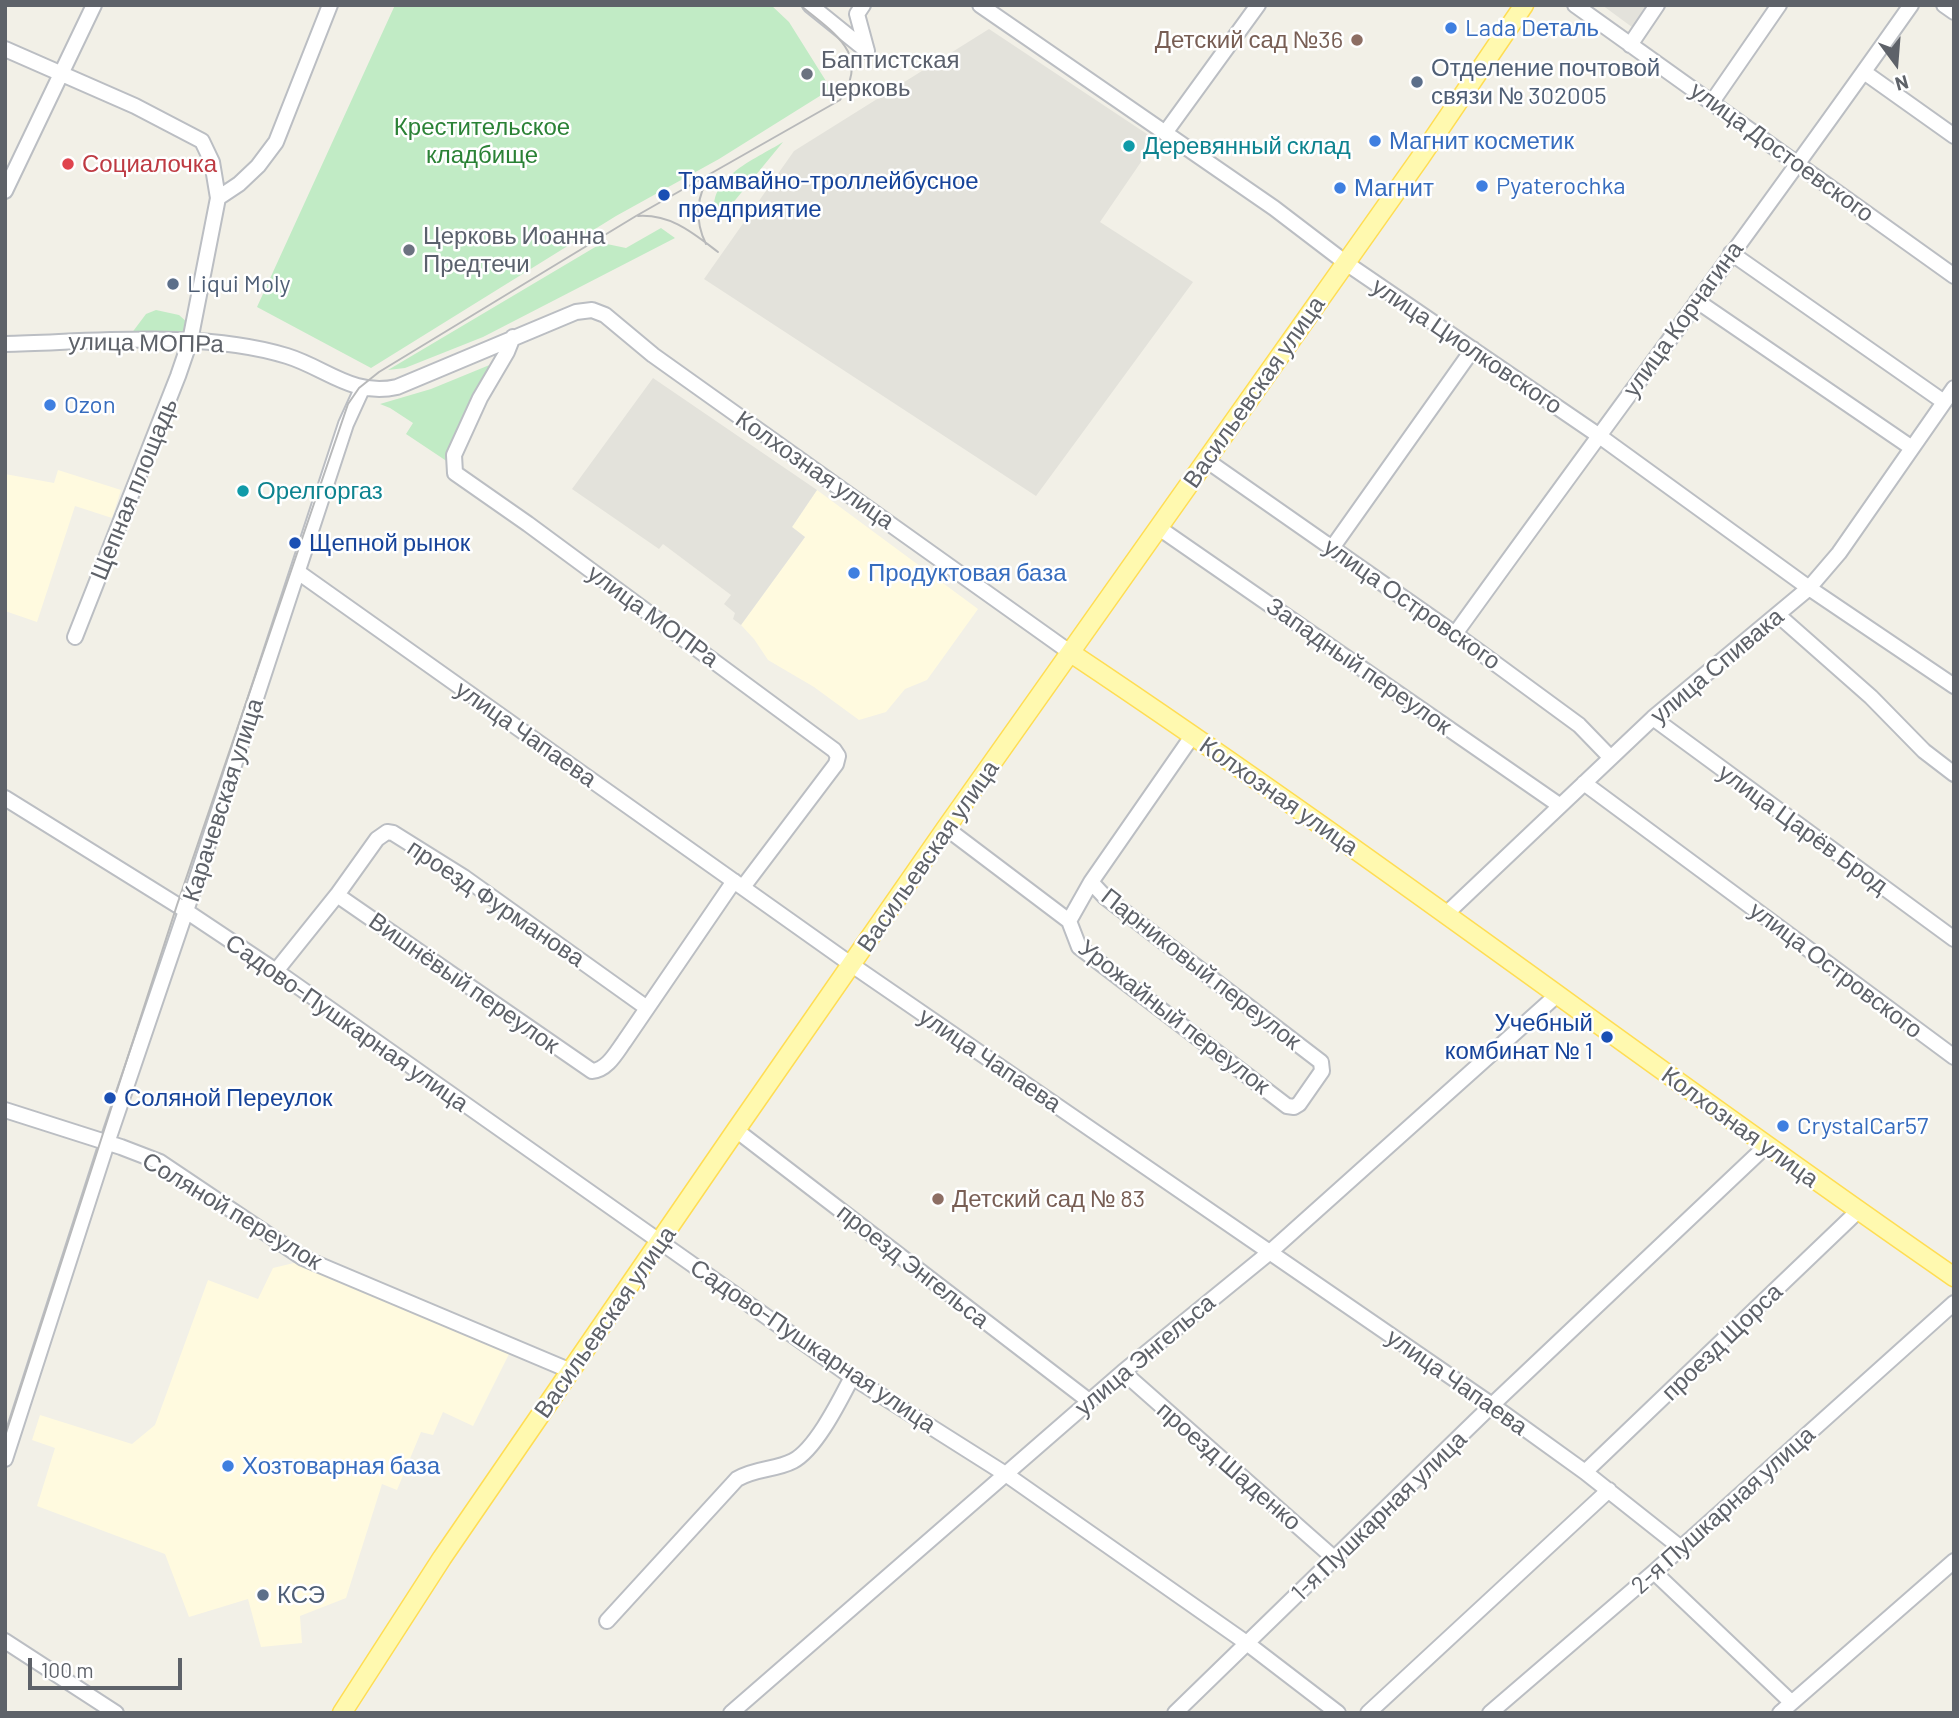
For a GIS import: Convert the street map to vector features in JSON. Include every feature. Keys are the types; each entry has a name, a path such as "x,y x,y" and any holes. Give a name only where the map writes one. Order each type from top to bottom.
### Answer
{"main road":[{"name":"Васильевская улица","path":"342,1713 442,1559 736,1130 1524,5"},
{"name":"Колхозная улица","path":"1070,653 1193,735 1954,1278"}],"street":[{"path":"5,191 94,5"},
{"path":"5,49 135,106 202,141 212,162 218,198 239,184 258,166 276,142 330,5"},
{"path":"810,5 867,51 857,14 863,5"},
{"name":"улица Циолковского","path":"980,5 1598,435 1809,589 1954,686"},
{"path":"1165,133 1258,5"},
{"name":"улица Достоевского","path":"1574,5 1954,276"},
{"path":"1630,45 1657,5"},
{"path":"1712,102 1779,5"},
{"name":"улица Корчагина","path":"1455,634 1731,253 1799,164 1911,5"},
{"path":"1944,5 1954,12"},
{"path":"1864,72 1954,136"},
{"name":"Щепная площадь","path":"75,637 190,341 218,198"},
{"path":"1731,253 1944,402"},
{"path":"1697,301 1912,448"},
{"name":"Колхозная улица","path":"513,337 576,312 592,310 605,315 653,355 1070,653"},
{"path":"362,389 377,391 397,387 513,337"},
{"name":"улица МОПРа","path":"513,337 480,398 454,455 455,473 758,693 834,750 838,756 836,764 738,884"},
{"name":"улица МОПРа","path":"5,344 190,341 236,344 290,356 362,389"},
{"path":"1332,548 1473,349"},
{"name":"улица Спивака","path":"1445,915 1653,718 1809,589 1839,553 1954,388"},
{"name":"Карачевская улица","path":"5,1460 107,1143 346,424 362,389"},
{"name":"улица Островского","path":"1206,460 1455,634 1579,725 1610,757"},
{"name":"Западный переулок","path":"1159,528 1559,805"},
{"name":"улица Чапаева","path":"299,572 852,965 1492,1405 1609,1490 1681,1548"},
{"path":"1778,615 1871,697 1924,751 1954,774"},
{"name":"улица Царёв Брод","path":"1653,718 1954,939"},
{"name":"Парниковый переулок","path":"1193,735 1091,882 1116,905 1321,1062 1322,1071 1299,1104 1287,1106"},
{"name":"улица Островского","path":"1584,783 1954,1057"},
{"name":"Садово-Пушкарная улица","path":"5,797 276,971 852,1377 1007,1475 1248,1644 1338,1713"},
{"name":"Урожайный переулок","path":"946,828 1069,921 1079,947 1287,1106"},
{"name":"проезд Фурманова","path":"276,971 337,895 377,839 387,832 465,878 647,1008"},
{"name":"Урожайный переулок","path":"1069,921 1091,882"},
{"path":"647,1008 738,884"},
{"name":"Вишнёвый переулок","path":"337,895 592,1071 605,1066 647,1008"},
{"name":"улица Энгельса","path":"731,1713 1089,1401 1270,1252 1557,995"},
{"name":"Соляной переулок","path":"5,1110 160,1162 303,1258 571,1371"},
{"name":"проезд Энгельса","path":"736,1130 1089,1401"},
{"name":"1-я Пушкарная улица","path":"1175,1713 1492,1405 1766,1146"},
{"name":"проезд Щорса","path":"1585,1472 1858,1211"},
{"name":"2-я Пушкарная улица","path":"1490,1713 1654,1572 1954,1303"},
{"name":"проезд Шаденко","path":"1123,1373 1335,1559"},
{"path":"607,1622 737,1479 748,1472 793,1461 801,1455 827,1423 852,1377"},
{"path":"1368,1713 1609,1490"},
{"path":"1780,1713 1954,1561"},
{"path":"1654,1572 1790,1702"},
{"path":"5,1641 116,1713"}],"shaded area":[{"path":"1602,5 1652,5 1636,30"},
{"path":"989,29 1156,140 1100,222 1193,282 1036,496 704,279 794,151"},
{"path":"653,378 817,490 792,527 805,537 741,625 733,619 735,613 724,604 731,595 663,544 659,549 572,489"},
{"path":"58,470 121,490 112,518 75,506 37,622 5,611 5,474 54,483"},
{"name":"Продуктовая база","path":"817,490 978,609 927,680 905,689 886,712 859,720 814,687 768,660 741,625 805,537 792,527"},
{"name":"Хозтоварная база","path":"298,1262 511,1350 473,1426 443,1412 433,1435 421,1432 397,1490 382,1484 346,1598 300,1616 302,1643 261,1647 248,1599 189,1617 165,1554 37,1506 55,1448 32,1440 40,1415 132,1444 155,1425 208,1280 258,1299 273,1268"}],"green space":[{"name":"Крестительское кладбище","path":"395,5 771,5 789,22 831,89 719,159 616,216 371,368 257,307"},
{"path":"783,142 717,220 714,206 717,193 724,182 734,172"},
{"path":"661,228 675,238 483,337 405,368 388,370 602,243 626,248"},
{"path":"156,310 179,315 188,323 186,334 131,334 146,314"},
{"path":"492,364 448,462 406,434 413,423 380,404 431,389"}],"tram line":[{"path":"5,1436 177,905 348,404 359,388 379,372 636,216 840,100 849,84 852,69 850,57 836,35 800,5"},
{"path":"706,244 700,227 698,208 702,191 712,175"},
{"path":"638,216 650,216 671,222 718,252"}],"place":[{"name":"Lada Dеталь","path":"1451,28"},
{"name":"Детский сад №36","path":"1357,40"},
{"name":"Баптистская церковь","path":"807,74"},
{"name":"Отделение почтовой связи № 302005","path":"1417,82"},
{"name":"Магнит косметик","path":"1375,141"},
{"name":"Деревянный склад","path":"1129,146"},
{"name":"Социалочка","path":"68,164"},
{"name":"Pyaterochka","path":"1482,186"},
{"name":"Магнит","path":"1340,188"},
{"name":"Трамвайно-троллейбусное предприятие","path":"664,195"},
{"name":"Церковь Иоанна Предтечи","path":"409,250"},
{"name":"Liqui Moly","path":"173,284"},
{"name":"Ozon","path":"50,405"},
{"name":"Орелгоргаз","path":"243,491"},
{"name":"Щепной рынок","path":"295,543"},
{"name":"Продуктовая база","path":"854,573"},
{"name":"Учебный комбинат № 1","path":"1607,1037"},
{"name":"Соляной Переулок","path":"110,1098"},
{"name":"CrystalCar57","path":"1783,1126"},
{"name":"Детский сад № 83","path":"938,1199"},
{"name":"Хозтоварная база","path":"228,1466"},
{"name":"КСЭ","path":"263,1595"}]}
